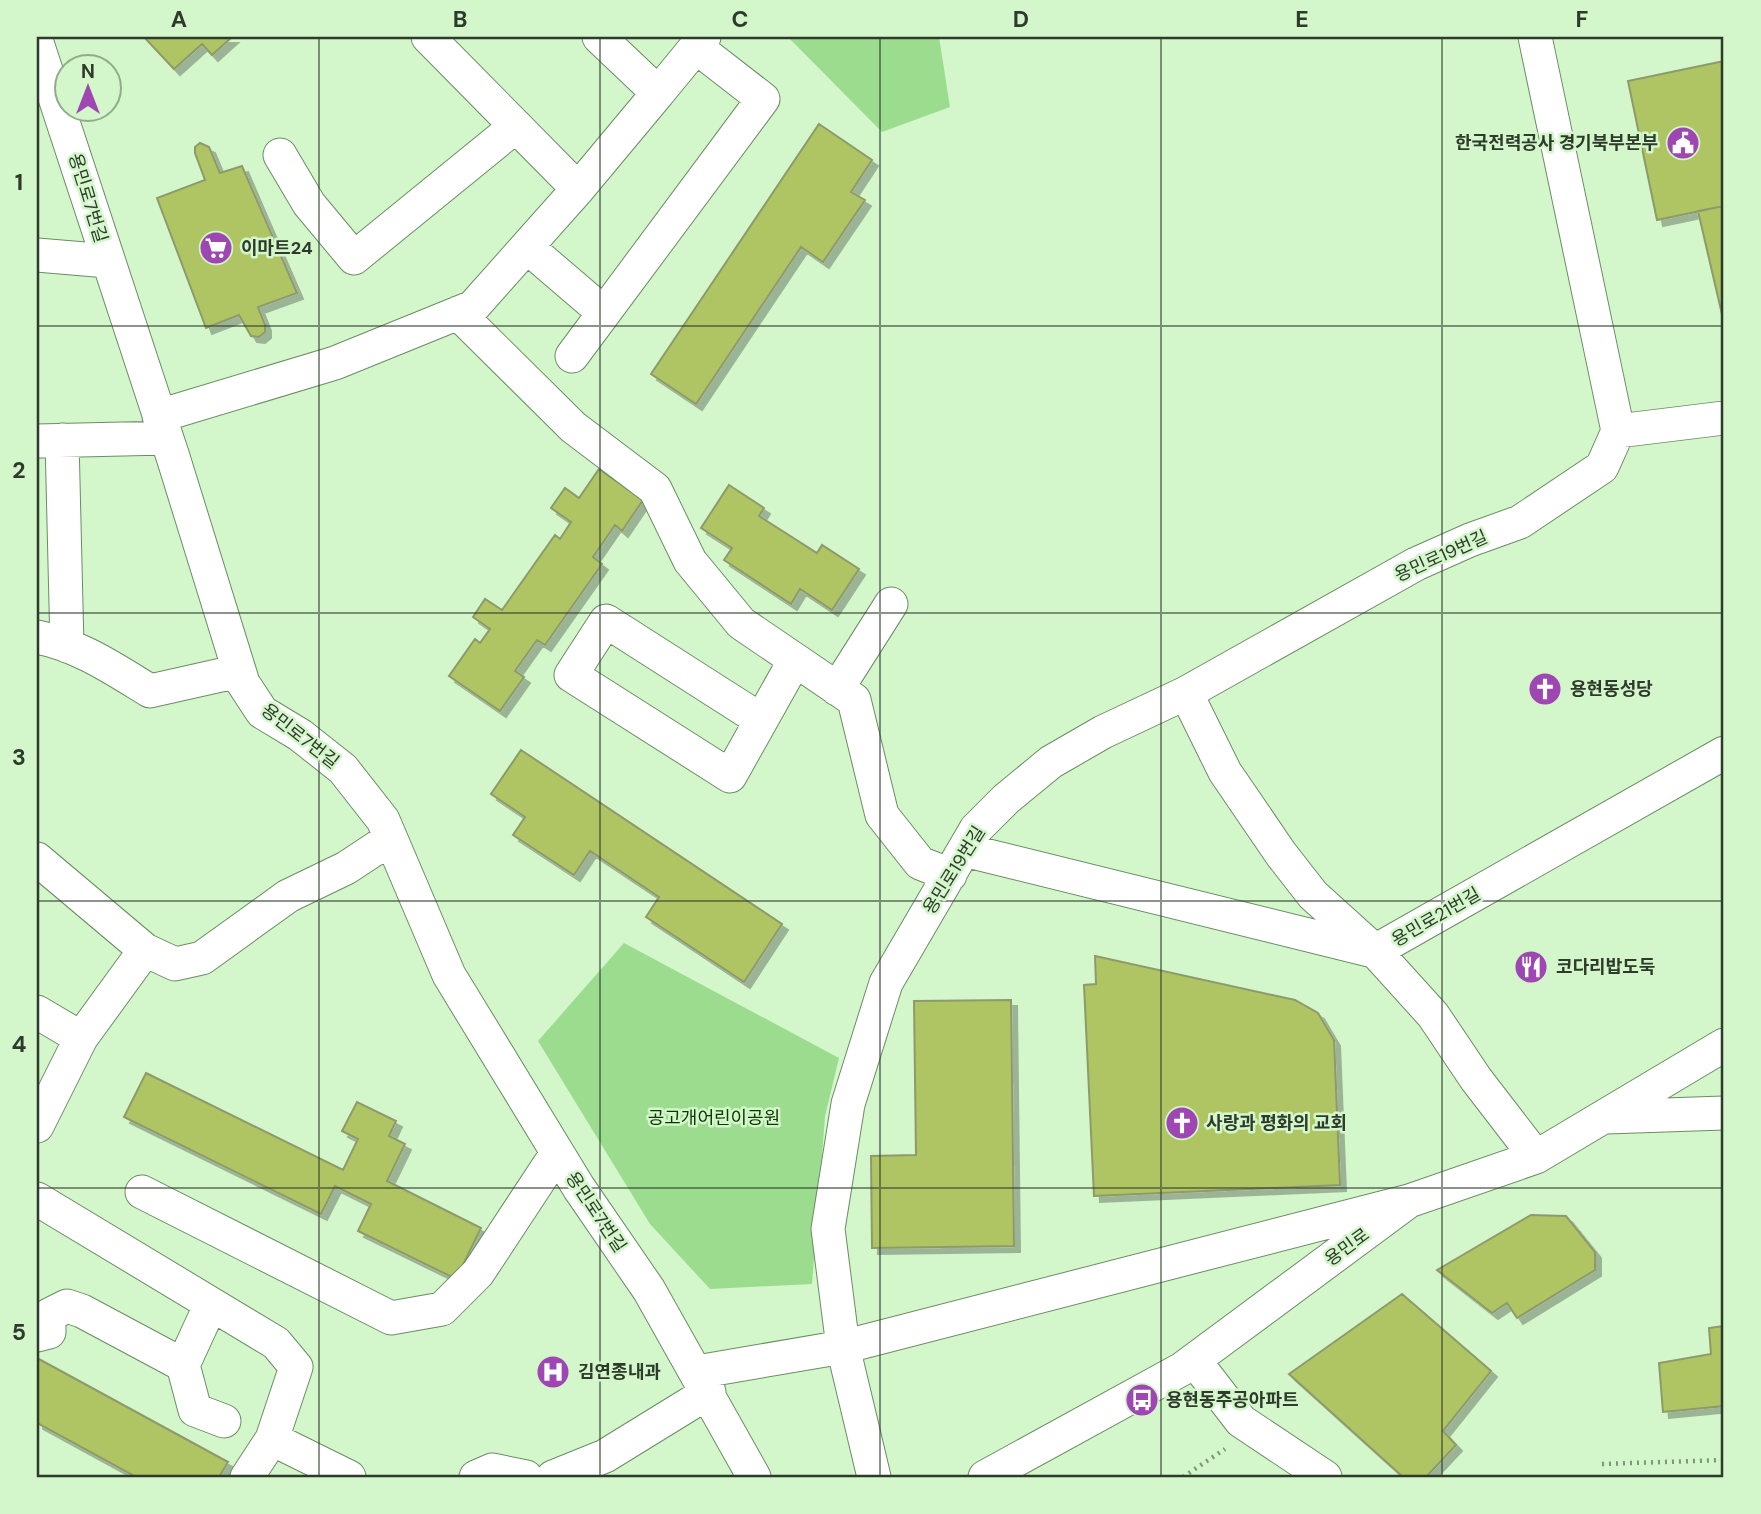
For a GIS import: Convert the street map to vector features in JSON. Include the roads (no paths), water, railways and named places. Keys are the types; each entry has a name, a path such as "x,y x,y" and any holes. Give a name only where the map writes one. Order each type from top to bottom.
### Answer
{"street":[{"path":"428,37 578,189"},
{"path":"599,37 658,93"},
{"path":"1535,37 1618,430 1724,418"},
{"path":"239,671 150,691 96,658 52,641 49,441 162,427 335,363 473,307 578,189 700,42 763,99 572,356"},
{"name":"용민로7번길","path":"37,43 243,683 262,712 300,735 343,769 383,820 449,975 557,1153 649,1290 754,1477"},
{"path":"280,155 309,204 354,258 516,126"},
{"path":"527,247 603,312"},
{"path":"37,255 108,261"},
{"path":"458,313 573,427 655,489 690,561 741,623 853,700 882,816 920,863 957,863 1375,951"},
{"name":"용민로19번길","path":"874,1477 843,1347 828,1229 848,1104 886,983 976,829 1006,799 1051,762 1103,732 1186,693 1416,564 1469,540 1520,522 1602,467 1618,430"},
{"path":"837,689 891,604"},
{"path":"761,720 607,621 571,675 730,776 795,660"},
{"path":"1186,693 1225,772 1281,854 1313,894 1375,951"},
{"name":"용민로21번길","path":"1536,1157 1476,1079 1433,1015 1375,951 1724,752"},
{"path":"37,859 145,950 175,964 202,958 288,896 346,868 390,839"},
{"path":"37,1126 81,1038 145,950"},
{"path":"37,1012 81,1038"},
{"name":"용민로","path":"985,1477 1194,1360 1409,1201 1536,1157 1724,1045"},
{"path":"1604,1117 1724,1112"},
{"path":"142,1192 391,1318 442,1309 478,1273 557,1153"},
{"path":"37,1199 276,1343 296,1367 272,1439 247,1477"},
{"path":"554,1477 605,1456 703,1382 1409,1201"},
{"path":"211,1304 183,1365 195,1410 224,1421"},
{"path":"37,1335 49,1332 49,1315 67,1306 183,1365"},
{"path":"1194,1360 1241,1421 1325,1477"},
{"path":"272,1439 349,1477"},
{"path":"477,1477 492,1470 526,1477"}],"place":[{"name":"한국전력공사 경기북부본부","path":"1683,143"},
{"name":"이마트24","path":"216,248"},
{"name":"용현동성당","path":"1545,689"},
{"name":"코다리밥도둑","path":"1531,967"},
{"name":"사랑과 평화의 교회","path":"1182,1123"},
{"name":"김연종내과","path":"553,1372"},
{"name":"용현동주공아파트","path":"1142,1400"}],"park label":[{"name":"공고개어린이공원","path":"714,1118"}]}
